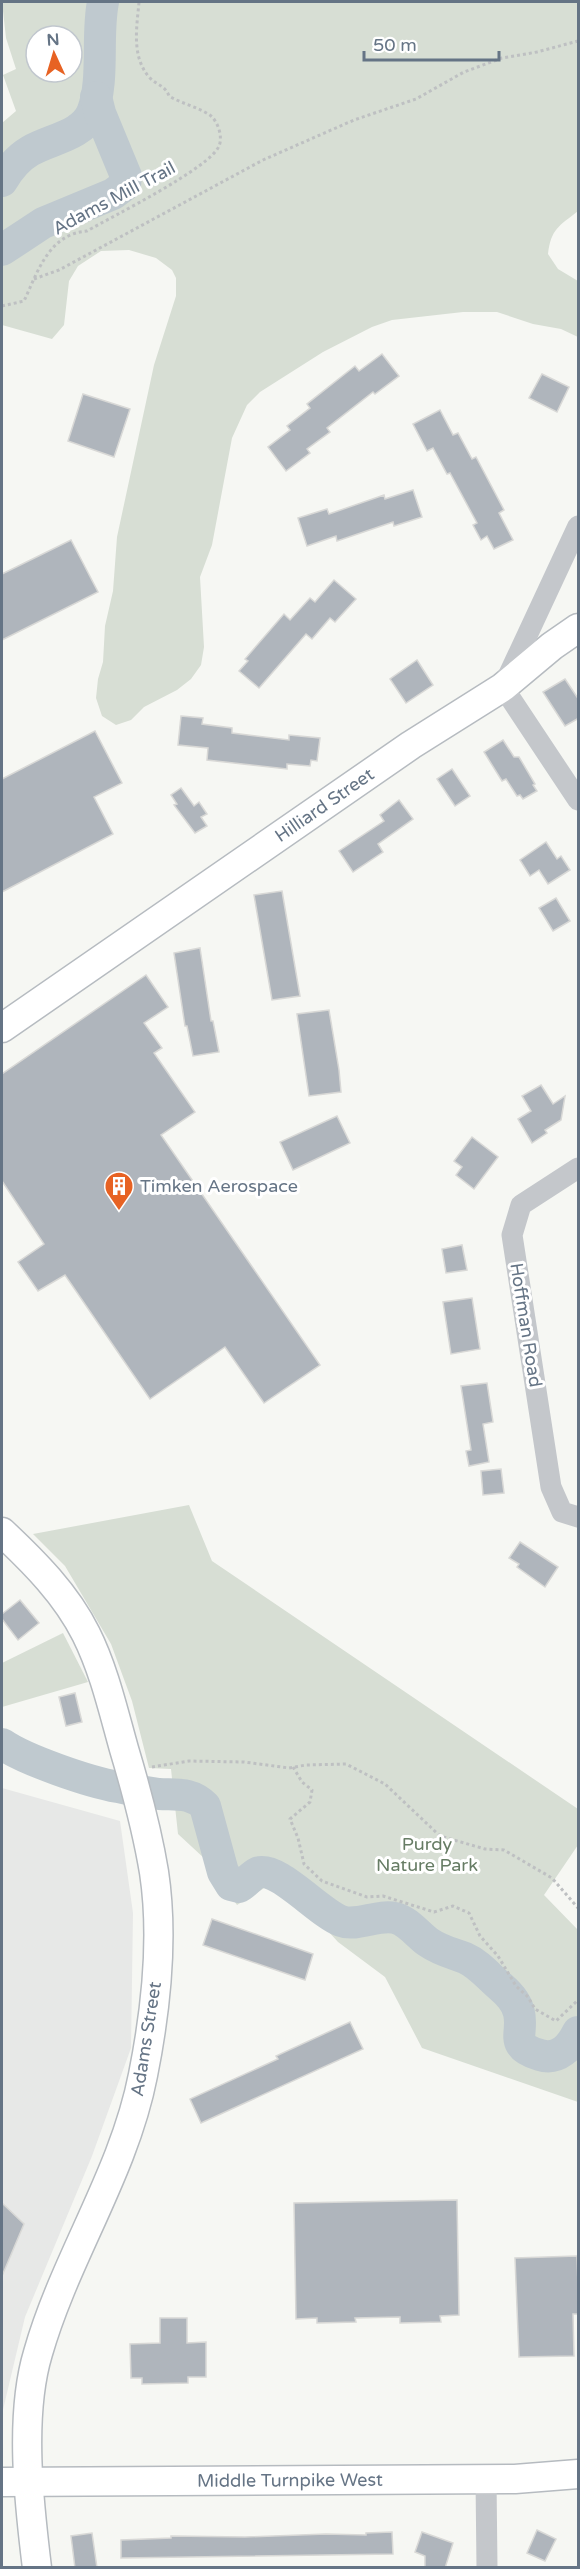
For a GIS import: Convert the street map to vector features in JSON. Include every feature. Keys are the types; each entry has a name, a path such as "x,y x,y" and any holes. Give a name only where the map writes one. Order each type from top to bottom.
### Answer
{"main road":[{"name":"Hilliard Street","path":"2,1028 411,745 503,687 552,646 579,628"},
{"name":"Adams Street","path":"2,1533 58,1590 86,1633 103,1676 139,1781 154,1873 158,1929 155,1995 143,2076 123,2143 38,2352 15,2482 37,2568"},
{"name":"Middle Turnpike West","path":"15,2482 515,2479 579,2474"}],"street":[{"path":"579,526 503,687 579,800"},
{"name":"Hoffman Road","path":"570,1515 551,1487 512,1235 521,1205 579,1168"},
{"path":"486,2479 487,2568"}],"path":[{"name":"Adams Mill Trail","path":"2,306 24,302 47,255 56,243 75,232 87,231 181,180 212,156 220,145 220,129 211,116 177,102 169,96 166,89 149,78 135,42 139,2"},
{"path":"34,279 59,270 264,160 344,124 416,99 464,72 502,58 579,41"},
{"path":"139,1781 189,1761 244,1762 293,1767 346,1764 385,1784 441,1836 485,1849 504,1850 552,1878 579,1908"},
{"path":"293,1767 302,1782 312,1790 310,1802 290,1819 304,1863 322,1881 367,1896 383,1896 434,1912 453,1906 469,1913 480,1936 498,1956 516,1986 528,1997 535,2009 556,2021 579,2000"}],"shaded area":[{"path":"2,1788 120,1821 133,1913 131,2048 92,2156 25,2317 2,2414"}],"green space":[{"path":"2,2 578,2 578,211 554,233 548,254 558,269 578,281 578,337 561,329 533,324 497,312 463,312 392,320 372,327 323,352 260,392 247,405 232,438 212,545 200,577 204,647 201,665 191,679 177,690 144,707 131,720 116,725 102,716 96,698 103,662 105,626 113,591 117,537 154,365 176,296 176,278 172,270 156,258 129,250 101,251 78,266 69,281 64,325 52,339 2,325 2,123 16,111 3,75 16,69 6,38"},
{"name":"Purdy Nature Park","path":"189,1505 212,1561 578,1809 578,1845 544,1895 578,1930 578,2102 422,2048 385,1977 338,1942 297,1897 284,1878 237,1905 205,1859 178,1834 171,1769 149,1768 132,1701 111,1644 65,1566 33,1534"},
{"path":"63,1633 88,1682 2,1707 2,1663"}],"building":[{"path":"382,354 399,376 375,394 373,392 327,428 330,432 307,449 310,453 286,471 268,447 290,430 287,426 310,408 307,404 355,366 359,371"},
{"path":"542,374 569,387 557,412 529,398"},
{"path":"83,394 130,409 114,457 68,441"},
{"path":"440,410 453,435 458,433 472,459 476,457 504,510 499,513 513,540 494,549 487,536 481,540 473,525 477,523 450,473 447,474 433,448 427,451 413,424"},
{"path":"413,490 422,517 394,526 393,522 337,541 336,536 307,546 298,518 327,509 329,514 384,495 385,499"},
{"path":"71,540 98,592 2,640 2,574"},
{"path":"334,580 356,599 335,622 330,618 312,639 306,634 259,688 239,671 248,661 245,659 284,614 290,620 310,598 315,602"},
{"path":"417,660 433,685 406,703 390,679"},
{"path":"565,679 579,700 579,718 565,726 543,692"},
{"path":"181,716 203,718 202,724 232,728 232,733 289,740 289,735 320,738 317,761 311,760 310,766 287,764 287,769 207,760 208,748 178,745"},
{"path":"95,731 122,783 94,797 113,834 2,892 2,779"},
{"path":"503,740 514,757 519,757 535,784 533,785 537,791 523,799 520,795 517,796 506,779 502,781 484,752"},
{"path":"452,769 470,796 455,806 437,779"},
{"path":"181,788 194,806 199,802 207,814 201,817 207,826 195,833 174,805 177,804 171,795"},
{"path":"399,800 413,819 378,844 383,852 353,872 339,851 384,821 380,815"},
{"path":"546,842 557,859 561,856 570,870 548,884 539,870 530,876 520,860"},
{"path":"282,891 300,996 272,1000 254,895"},
{"path":"556,898 570,921 553,931 539,908"},
{"path":"200,948 211,1021 213,1021 219,1052 193,1056 187,1026 185,1026 174,953"},
{"name":"Timken Aerospace","path":"146,975 168,1007 144,1023 162,1048 154,1053 195,1112 161,1135 320,1365 264,1403 225,1347 150,1399 65,1275 38,1291 18,1262 44,1244 2,1181 2,1074"},
{"path":"329,1010 341,1092 309,1096 297,1014"},
{"path":"541,1085 553,1104 565,1096 561,1120 545,1130 547,1133 532,1143 518,1119 531,1111 522,1096"},
{"path":"337,1116 350,1143 293,1170 280,1142"},
{"path":"472,1137 498,1157 474,1189 456,1175 462,1167 454,1161"},
{"path":"462,1245 467,1270 446,1273 442,1249"},
{"path":"472,1298 480,1349 451,1354 443,1302"},
{"path":"487,1383 493,1422 483,1424 489,1462 469,1466 466,1451 471,1450 461,1386"},
{"path":"501,1469 504,1493 483,1495 481,1471"},
{"path":"520,1542 558,1567 545,1587 517,1567 519,1564 509,1558"},
{"path":"20,1600 39,1623 18,1640 2,1619 2,1614"},
{"path":"75,1693 82,1722 66,1726 59,1697"},
{"path":"212,1919 313,1954 305,1980 203,1945"},
{"path":"350,2022 363,2049 201,2123 190,2099 278,2059 276,2056"},
{"path":"457,2200 459,2315 440,2316 441,2322 400,2323 400,2317 355,2318 356,2322 317,2323 317,2318 296,2319 294,2203"},
{"path":"2,2203 24,2224 2,2276"},
{"path":"577,2256 579,2314 573,2314 574,2356 519,2357 515,2258"},
{"path":"160,2318 187,2318 187,2343 206,2342 206,2377 188,2377 188,2383 142,2384 142,2378 131,2378 130,2344 160,2343"},
{"path":"537,2530 556,2539 545,2561 527,2553"},
{"path":"392,2532 393,2554 121,2558 121,2540 171,2538 171,2536 366,2535 366,2533"},
{"path":"422,2532 453,2543 445,2568 425,2568 425,2556 415,2552"},
{"path":"92,2533 97,2568 75,2568 71,2536"}],"waterway":[{"path":"2,181 14,164 26,154 73,132 81,127 92,113 98,87 103,2"},
{"path":"2,250 43,223 113,194 125,185 126,176 100,113 96,97"},
{"path":"2,1744 58,1770 91,1780 133,1790 194,1798 205,1806 223,1872 231,1885 239,1887 257,1873 265,1872 286,1882 341,1921 354,1922 388,1917 404,1922 433,1945 475,1964 506,1992 518,2009 521,2043 530,2051 553,2056 568,2047 578,2032"}],"place":[{"name":"Timken Aerospace","path":"119,1212"}]}
